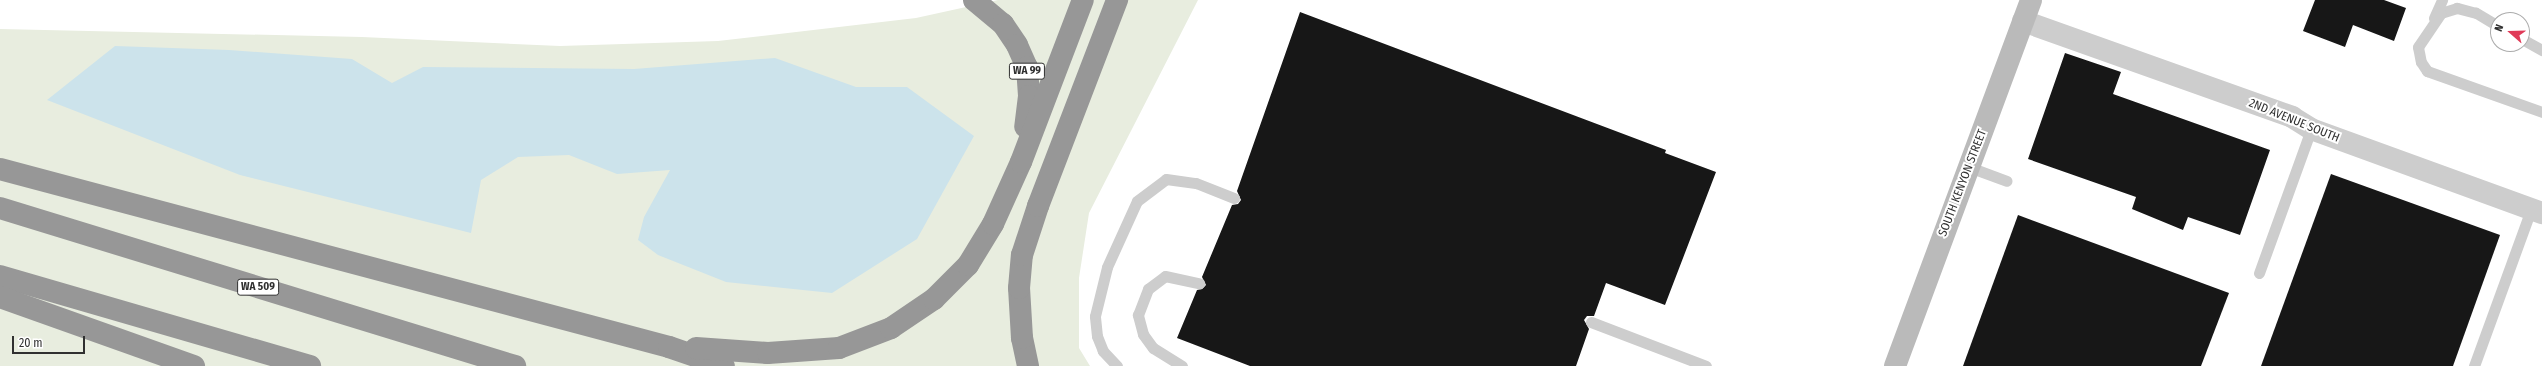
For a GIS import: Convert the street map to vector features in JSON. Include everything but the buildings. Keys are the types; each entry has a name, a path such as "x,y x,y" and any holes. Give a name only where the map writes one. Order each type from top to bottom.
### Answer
{"highway":[{"name":"WA 99","path":"974,0 1003,24 1017,45 1027,67 1029,96 1021,162"},
{"path":"669,347 768,353 839,348 891,328 934,299 968,266 993,224 1021,162 1083,0"},
{"path":"1028,366 1022,338 1019,288 1022,255 1038,206 1117,0"},
{"path":"0,169 669,347 724,366"},
{"name":"WA 509","path":"0,208 515,366"},
{"path":"0,276 310,366"},
{"path":"0,297 194,366"}],"street":[{"name":"SOUTH KENYON STREET","path":"1895,366 2031,0"},
{"name":"2ND AVENUE SOUTH","path":"2023,21 2292,117 2311,130 2537,211"}],"lane":[{"path":"2442,0 2418,47 2421,62 2427,71 2542,112"},
{"path":"2432,22 2441,12 2457,8 2476,13 2490,21"},
{"path":"2530,43 2542,50"},
{"path":"2259,273 2311,130"},
{"path":"1969,167 2007,181"},
{"path":"1117,366 1103,351 1097,336 1095,316 1107,267 1137,201 1166,179 1196,183 1234,198"},
{"path":"2474,366 2537,211"},
{"path":"1182,366 1153,348 1143,334 1138,315 1148,289 1165,276 1199,283"},
{"path":"1591,322 1706,366"}],"shaded area":[{"path":"998,0 1198,0 1089,213 1079,278 1079,348 1090,366 0,366 0,29 362,37 560,46 718,41 916,18"}],"water":[{"path":"115,46 229,50 352,59 392,83 423,67 634,69 775,58 856,87 907,87 974,136 917,239 832,293 726,282 658,255 638,240 644,217 670,170 617,174 569,155 518,157 481,180 471,233 240,175 47,100"}]}
